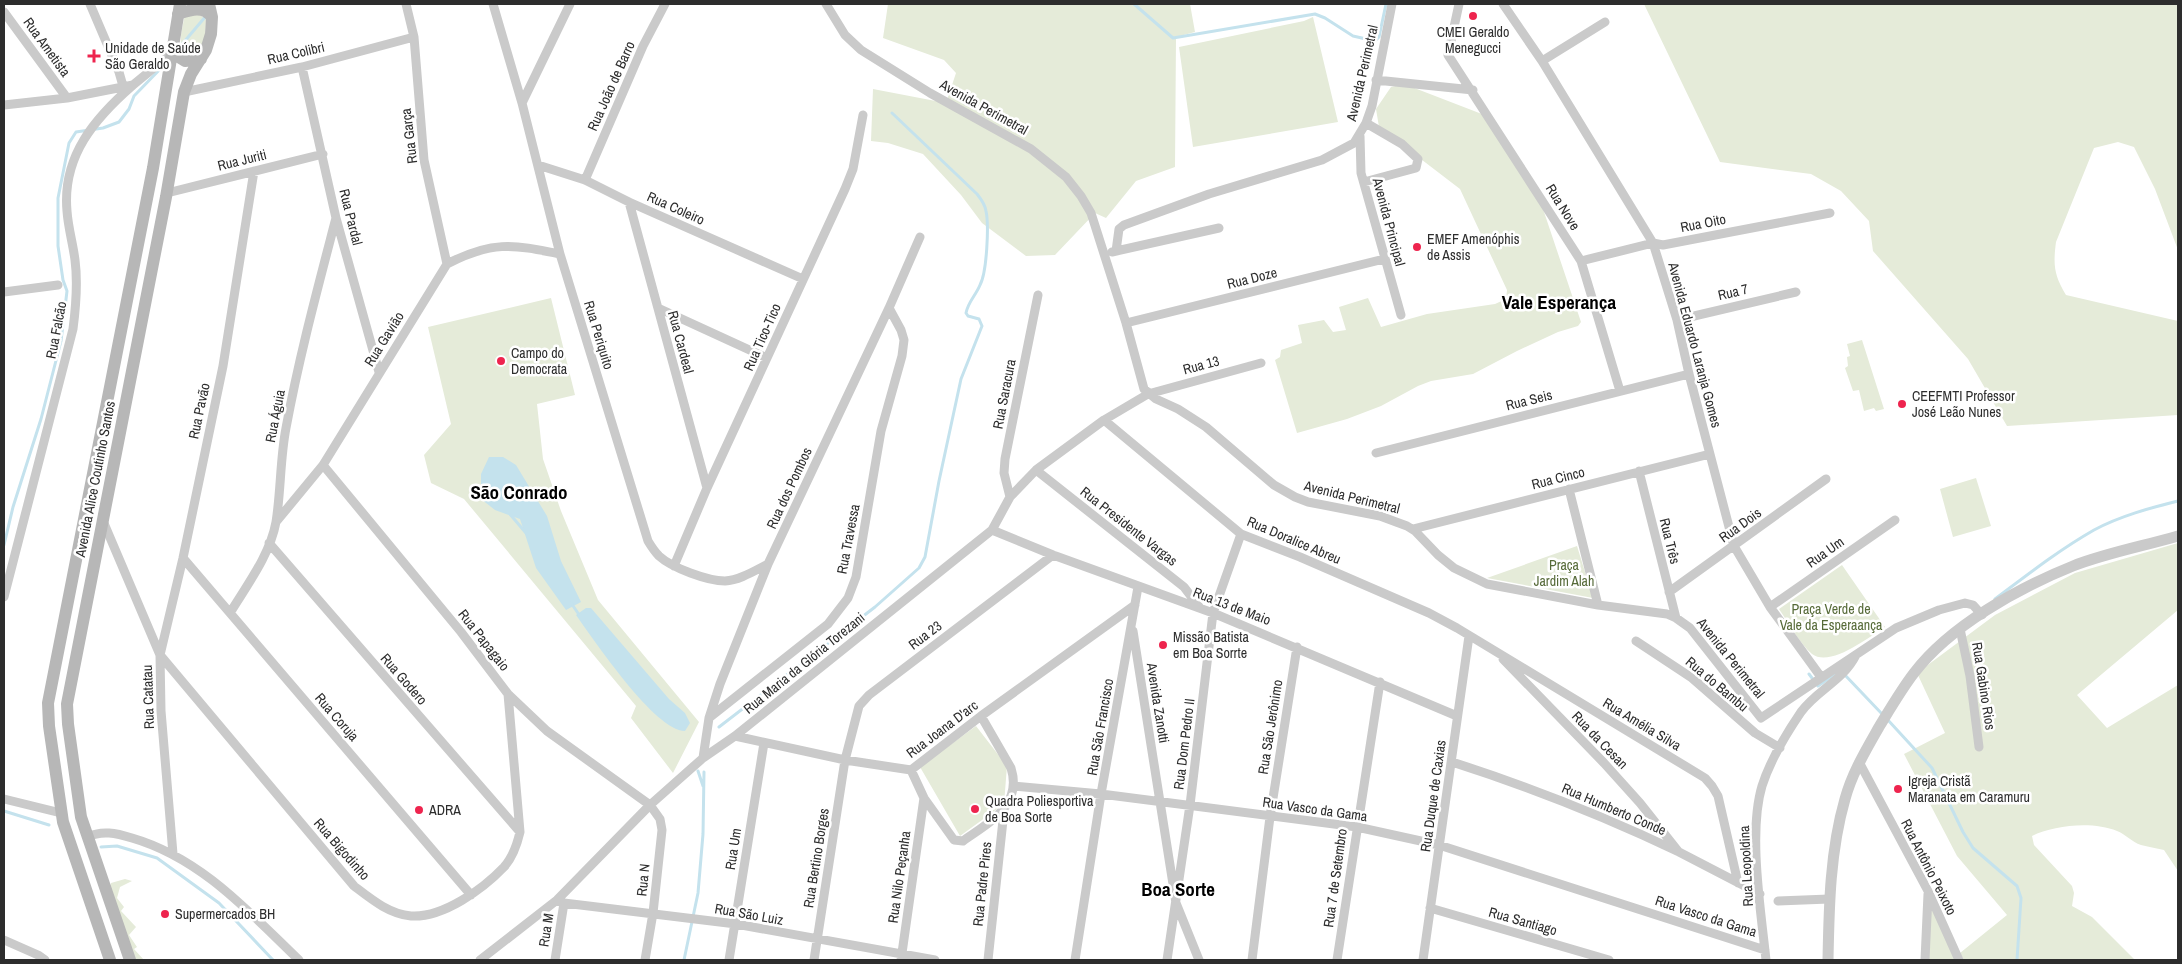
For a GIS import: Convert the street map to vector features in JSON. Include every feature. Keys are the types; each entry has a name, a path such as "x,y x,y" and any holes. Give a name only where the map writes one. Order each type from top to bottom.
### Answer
{"main road":[{"path":"180,10 195,4"},
{"name":"Avenida Alice Coutinho Santos","path":"130,960 87,837 78,805 67,704 167,193 184,92 190,74 200,60 211,34 212,17 208,4"},
{"path":"180,10 202,10 212,17"},
{"name":"Avenida Alice Coutinho Santos","path":"110,960 61,813 48,714 49,691 148,194 180,10"},
{"path":"172,53 184,61 200,60"}],"street":[{"path":"90,4 123,86"},
{"path":"212,17 215,4"},
{"name":"Rua Garça","path":"406,4 414,37 424,160 446,264"},
{"name":"Rua Periquito","path":"493,4 522,103 560,254 648,541 658,556 674,566 724,581 742,577 768,564"},
{"path":"522,103 570,4"},
{"name":"Rua João de Barro","path":"585,180 644,46 665,4"},
{"name":"Avenida Perimetral","path":"826,4 845,35 862,50 930,93 1031,149 1056,167 1081,196 1091,213 1126,323 1143,386 1148,394 1178,409 1206,427 1264,477 1295,497 1324,506 1380,516 1413,529 1446,562 1475,580 1487,584 1598,605 1656,612 1676,618 1690,628 1760,718 1904,624 1958,604 1970,604 1982,615"},
{"name":"Avenida Perimetral","path":"1116,251 1119,229 1124,225 1209,194 1322,160 1347,148 1360,136 1366,123 1392,4"},
{"name":"Rua Nove","path":"1459,4 1448,54 1581,261 1620,391"},
{"name":"Avenida Eduardo Laranja Gomes","path":"1503,4 1542,61 1652,243 1677,320 1689,374 1734,546 1770,607 1821,677"},
{"name":"Rua Ametista","path":"4,12 67,98"},
{"path":"1542,61 1606,22"},
{"name":"Rua Colibri","path":"184,92 302,67 414,37"},
{"name":"Rua Falcão","path":"4,597 5,584 73,328 76,278 66,200 73,162 90,127 110,104 172,53"},
{"name":"Rua Pardal","path":"302,67 336,218 379,372"},
{"path":"1376,80 1472,90"},
{"path":"4,105 67,98 133,85"},
{"name":"Rua Tico-Tico","path":"674,566 707,488 852,168 863,115"},
{"path":"1364,182 1408,172 1416,168 1418,159 1402,144 1366,123"},
{"name":"Avenida Principal","path":"1360,136 1360,160 1364,182 1401,315"},
{"name":"Rua Juriti","path":"167,193 323,154"},
{"name":"Rua Coleiro","path":"538,165 585,180 629,202 802,279"},
{"name":"Rua Pavão","path":"160,655 183,558 223,366 254,171"},
{"name":"Rua Cardeal","path":"629,202 707,488"},
{"name":"Rua Oito","path":"1581,261 1652,243 1663,244 1830,213"},
{"name":"Rua Águia","path":"230,613 254,574 269,543 276,522 285,429 310,318 336,218"},
{"path":"1105,254 1219,228"},
{"name":"Rua dos Pombos","path":"703,758 710,718 720,684 768,564 889,308 920,237"},
{"path":"446,264 468,253 496,246 525,247 560,254"},
{"name":"Rua Doze","path":"1126,323 1384,259"},
{"name":"Rua Gavião","path":"276,522 323,465 446,264"},
{"path":"4,292 58,285"},
{"name":"Rua 7","path":"1677,320 1796,292"},
{"name":"Rua Saracura","path":"1010,497 1004,472 1005,459 1038,295"},
{"path":"658,308 767,358"},
{"name":"Rua Travessa","path":"710,718 828,624 848,598 856,577 882,431 902,356 904,340 901,330 889,308"},
{"name":"Rua 13","path":"1148,394 1261,363"},
{"name":"Rua Seis","path":"1376,453 1689,374"},
{"name":"Rua Maria da Glória Torezani","path":"480,960 561,902 650,804 703,758 735,736 992,530 1010,497 1036,470 1104,420 1148,394"},
{"name":"Rua Doralice Abreu","path":"1104,420 1240,534 1300,557 1429,613 1470,636"},
{"name":"Rua Cinco","path":"1413,529 1710,454"},
{"name":"Rua Papagaio","path":"323,465 461,632 508,694 547,731 650,804"},
{"name":"Rua Presidente Vargas","path":"1036,470 1184,587 1201,608"},
{"name":"Rua Três","path":"1639,471 1676,618"},
{"name":"Rua Dois","path":"1668,592 1826,479"},
{"path":"1569,489 1598,605"},
{"name":"Rua Catatau","path":"102,520 160,655 161,711 173,854"},
{"name":"Rua Um","path":"1770,607 1895,520"},
{"name":"Rua 13 de Maio","path":"992,530 1138,587 1201,608 1458,716"},
{"name":"Rua Dom Pedro II","path":"1167,960 1190,805 1213,613 1240,534"},
{"path":"1828,960 1829,899 1835,851 1845,799 1859,762 1914,673 1939,646 1960,630 2042,580 2074,566 2178,536"},
{"name":"Rua Godero","path":"269,543 520,832"},
{"name":"Rua 23","path":"846,760 859,706 869,695 1053,555"},
{"name":"Rua Coruja","path":"183,558 471,894"},
{"name":"Rua São Francisco","path":"1075,960 1101,794 1138,587"},
{"name":"Rua Joana D'arc","path":"735,736 846,760 911,770 980,716 1135,605"},
{"name":"Avenida Zanotti","path":"1132,624 1176,903 1199,960"},
{"name":"Rua Gabino Rios","path":"1960,630 1970,676 1979,747"},
{"name":"Rua Amélia Silva","path":"1470,636 1704,778 1718,796 1738,883"},
{"name":"Rua Duque de Caxias","path":"1423,960 1470,636"},
{"name":"Rua do Bambu","path":"1636,642 1692,678 1755,733 1780,748"},
{"name":"Rua São Jerônimo","path":"1252,960 1270,816 1297,647"},
{"name":"Rua da Cesan","path":"1496,652 1523,682 1604,763 1640,803 1678,852"},
{"name":"Rua Leopoldina","path":"1766,960 1756,836 1757,813 1766,774 1802,711 1812,700 1841,677 1857,653"},
{"name":"Rua Bigodinho","path":"160,655 354,886 381,907 410,916 436,913 471,894 505,866 516,848 520,832 508,694"},
{"name":"Rua 7 de Setembro","path":"1337,960 1380,682"},
{"path":"911,770 924,798 954,840 958,842 963,841 1004,811 1014,786 1011,768 980,716"},
{"name":"Rua Um","path":"729,960 764,743"},
{"name":"Rua Bertino Borges","path":"814,960 846,760"},
{"name":"Rua Humberto Conde","path":"1452,762 1541,793 1678,852 1760,894"},
{"name":"Rua Antônio Peixoto","path":"1859,762 1928,891 1959,960"},
{"name":"Rua Vasco da Gama","path":"1014,786 1101,794 1357,827 1439,845 1765,950"},
{"name":"Rua Nilo Peçanha","path":"901,958 924,798"},
{"path":"4,799 61,813"},
{"name":"Rua N","path":"645,960 653,913 662,830 660,819 650,804"},
{"name":"Rua Padre Pires","path":"988,960 1004,811"},
{"path":"87,837 104,832 115,834 141,841 173,854 191,864 219,884 300,960"},
{"path":"1925,960 1928,891"},
{"path":"1778,901 1829,899"},
{"name":"Rua São Luiz","path":"561,902 736,924 901,958 935,960"},
{"name":"Rua M","path":"556,960 561,902"},
{"name":"Rua Santiago","path":"1430,908 1608,960"},
{"path":"4,940 45,960"}],"green space":[{"path":"888,4 1190,4 1195,32 1176,37 1175,167 1136,181 1106,218 1095,213 1055,255 1026,256 982,223 961,195 923,154 888,143 871,141 873,89 946,103 956,73 944,60 883,38"},
{"path":"1644,4 2178,4 2178,250 2155,189 2134,147 2118,142 2094,148 2056,242 2055,270 2066,295 2178,321 2178,415 2007,426 1968,359 1873,251 1869,221 1841,191 1811,174 1720,162"},
{"path":"196,13 206,19 205,38 197,54 188,55 182,48 182,29 186,16"},
{"path":"1313,17 1338,122 1193,147 1179,47 1304,21"},
{"path":"1404,84 1487,116 1542,206 1581,322 1578,326 1558,332 1473,374 1431,381 1381,406 1347,419 1297,433 1275,360 1280,357 1281,350 1302,343 1298,325 1324,320 1333,332 1346,330 1339,307 1368,298 1381,327 1427,314 1495,304 1506,299 1507,290 1460,189 1379,127 1376,109 1391,87"},
{"path":"551,298 575,395 537,404 543,459 561,511 598,600 699,722 673,773 631,718 636,706 464,499 431,483 424,455 451,424 428,327"},
{"path":"1862,340 1884,409 1876,411 1874,408 1864,411 1859,390 1853,391 1845,368 1848,366 1847,357 1850,356 1847,344"},
{"path":"1976,478 1991,526 1953,537 1940,489"},
{"path":"2178,543 2178,610 2077,695 2107,728 2178,685 2178,871 2164,850 2141,845 2120,832 2107,828 2085,825 2062,827 2032,836 2034,845 2072,886 2074,893 2072,906 2092,917 2135,960 1964,960 1960,953 2007,915 1957,856 1904,754 1945,733 1917,673 1995,615 2075,573"},
{"name":"Praça Jardim Alah","path":"1577,546 1593,598 1487,578"},
{"name":"Praça Verde de Vale da Esperaança","path":"1842,565 1885,627 1849,650 1829,657 1820,657 1812,654 1803,645 1779,609"},
{"path":"976,726 1007,766 1004,804 960,836 920,767"},
{"path":"125,879 132,881 120,887 117,898 124,907 121,911 136,927 129,935 137,947 134,949 144,960 135,960 110,886 111,883"},
{"path":"1929,897 1957,960 1927,960"}],"water":[{"path":"489,457 503,457 516,465 547,516 561,561 581,602 566,610 536,568 520,519 495,510 481,499 481,474"},
{"path":"586,608 591,608 669,699 685,713 690,723 685,731 672,727 658,716 642,701 610,663 576,615"}],"waterway":[{"path":"1134,4 1173,38 1315,14 1325,18 1353,36 1375,41 1379,37 1386,4"},
{"path":"178,49 206,16"},
{"path":"4,545 13,507 41,419 61,341 67,291 63,280 58,246 58,198 69,143 76,132 103,128 119,122 129,109 134,96 166,63"},
{"path":"719,727 875,607 919,568 925,557 961,379 982,326 979,319 968,316 966,313 968,305 980,285 984,270 987,248 987,218 985,206 977,194 892,113"},
{"path":"1995,599 2056,554 2094,530 2125,517 2178,501"},
{"path":"509,513 526,533"},
{"path":"571,603 580,616"},
{"path":"1809,674 1818,686 1838,672"},
{"path":"1844,674 1883,715"},
{"path":"1887,719 1932,768 1963,832 1973,848 2017,886 2021,898 2017,960"},
{"path":"698,771 703,786"},
{"path":"684,960 698,893 703,834 704,772"},
{"path":"4,811 49,825"},
{"path":"101,847 117,846 157,858 219,903 273,960"}],"place":[{"name":"CMEI Geraldo Menegucci","path":"1473,16"},
{"name":"Unidade de Saúde São Geraldo","path":"94,56"},
{"name":"EMEF Amenóphis de Assis","path":"1417,247"},
{"name":"Campo do Democrata","path":"501,361"},
{"name":"CEEFMTI Professor José Leão Nunes","path":"1902,404"},
{"name":"Missão Batista em Boa Sorrte","path":"1163,645"},
{"name":"Igreja Cristã Maranata em Caramuru","path":"1898,789"},
{"name":"Quadra Poliesportiva de Boa Sorte","path":"975,809"},
{"name":"ADRA","path":"419,810"},
{"name":"Supermercados BH","path":"165,914"}],"district":[{"name":"Vale Esperança","path":"1559,302"},
{"name":"São Conrado","path":"519,492"},
{"name":"Boa Sorte","path":"1178,889"}]}
